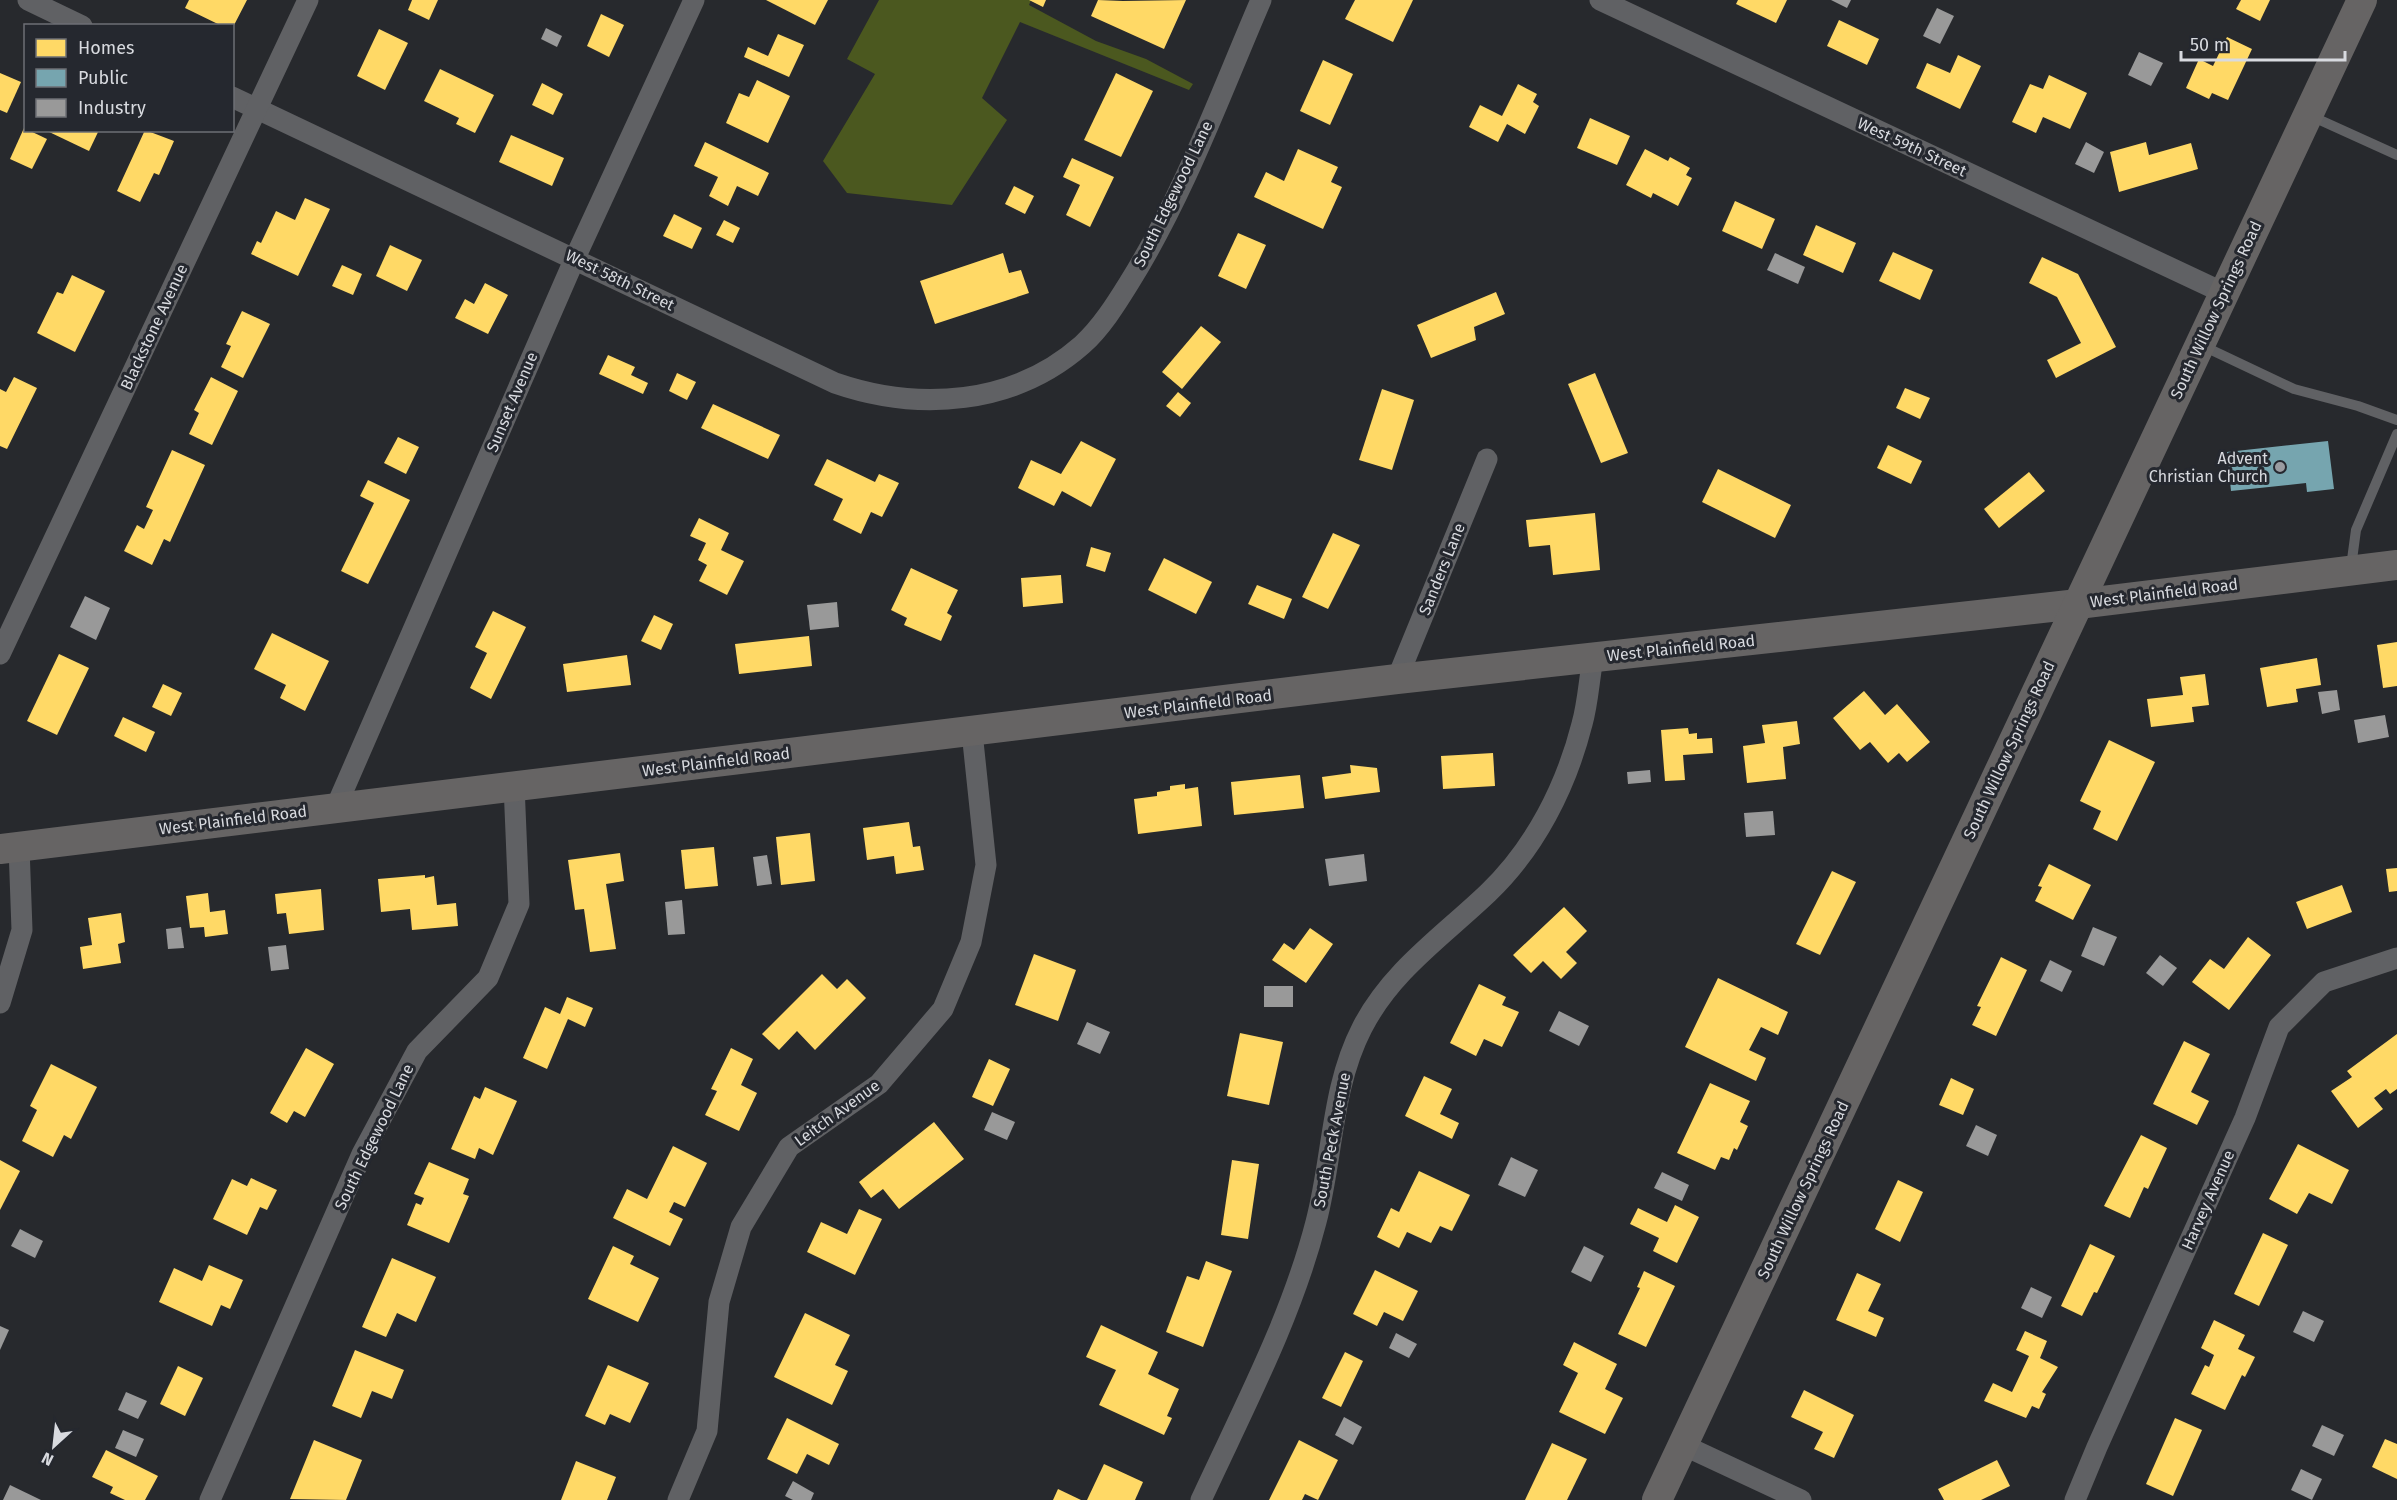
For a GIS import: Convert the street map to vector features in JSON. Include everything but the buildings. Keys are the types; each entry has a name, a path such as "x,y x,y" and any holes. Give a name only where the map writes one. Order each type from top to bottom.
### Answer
{"main road":[{"name":"South Willow Springs Road","path":"1657,1500 2362,0"},
{"name":"West Plainfield Road","path":"10,848 1397,679 2078,604 2397,565"}],"street":[{"path":"28,0 78,24"},
{"name":"Blackstone Avenue","path":"0,654 308,0"},
{"name":"Sunset Avenue","path":"336,807 575,258 694,0"},
{"name":"South Edgewood Lane","path":"1021,384 1055,366 1084,343 1116,303 1133,277 1178,192 1262,0"},
{"name":"West 59th Street","path":"1600,0 2224,293"},
{"name":"West 58th Street","path":"234,98 835,383 865,394 898,399 968,398 980,397 1021,384"},
{"name":"Sanders Lane","path":"1397,679 1487,459"},
{"name":"South Peck Avenue","path":"1202,1500 1288,1309 1302,1270 1327,1174 1345,1068 1362,1029 1380,998 1401,971 1490,891 1531,844 1557,796 1582,724 1593,658"},
{"name":"Leitch Avenue","path":"678,1500 707,1431 719,1302 741,1227 789,1147 879,1084 943,1009 971,942 986,865 972,732"},
{"name":"South Edgewood Lane","path":"210,1500 362,1154 417,1051 488,978 519,904 514,785"},
{"path":"0,1003 22,930 10,848"},
{"name":"Harvey Avenue","path":"2075,1500 2245,1118 2279,1027 2324,982 2397,958"},
{"path":"1683,1445 1801,1500"}],"lane":[{"path":"2308,114 2397,155"},
{"path":"2200,345 2294,389 2358,406 2397,420"},
{"path":"2351,570 2356,530 2397,434"}],"green space":[{"path":"879,0 1031,0 1029,5 1096,41 1146,59 1193,84 1189,90 1020,22 982,98 1007,120 952,205 847,193 823,161 875,74 847,59"}],"place":[{"name":"Advent Christian Church","path":"2280,467"}]}
